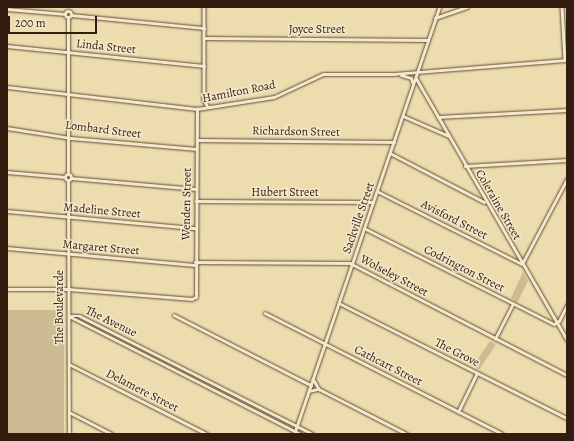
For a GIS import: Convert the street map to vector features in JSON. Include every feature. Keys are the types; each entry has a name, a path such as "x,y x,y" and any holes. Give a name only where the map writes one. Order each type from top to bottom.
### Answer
{"main road":[{"path":"68,7 67,13 70,16 68,52 67,176 70,179"},
{"name":"Sackville Street","path":"295,433 439,7"},
{"name":"Hamilton Road","path":"7,87 68,96 198,109 274,96 323,74 394,74 566,60"},
{"path":"394,74 409,77 413,86"},
{"name":"The Boulevarde","path":"69,434 68,254 70,179"},
{"path":"7,289 68,289"}],"street":[{"path":"204,7 204,100 209,108"},
{"path":"436,18 467,7"},
{"path":"562,7 566,60"},
{"path":"7,9 67,13"},
{"path":"70,16 204,28"},
{"name":"Joyce Street","path":"204,38 428,40"},
{"name":"Linda Street","path":"7,46 204,66"},
{"name":"Coleraine Street","path":"416,78 485,202 567,340"},
{"path":"198,109 204,100"},
{"name":"Wenden Street","path":"68,289 194,298 198,109"},
{"path":"438,117 567,110"},
{"path":"403,116 449,136"},
{"name":"Lombard Street","path":"7,128 68,137 197,149"},
{"name":"Richardson Street","path":"197,140 394,142"},
{"path":"390,153 485,202"},
{"path":"465,166 567,160"},
{"path":"7,172 67,176"},
{"path":"70,179 196,189"},
{"path":"522,264 567,179"},
{"name":"Avisford Street","path":"377,191 522,264"},
{"name":"Hubert Street","path":"196,201 373,202"},
{"name":"Madeline Street","path":"7,211 195,228"},
{"name":"Codrington Street","path":"364,228 513,304 557,322"},
{"name":"Margaret Street","path":"7,248 194,263"},
{"name":"Wolseley Street","path":"194,263 352,264 567,375"},
{"name":"The Grove","path":"339,303 567,418"},
{"path":"495,339 513,304"},
{"path":"557,322 567,305"},
{"name":"Cathcart Street","path":"265,313 502,434"},
{"path":"174,315 311,385"},
{"name":"The Avenue","path":"68,316 80,316 313,434"},
{"name":"The Avenue","path":"68,316 295,433 301,434"},
{"name":"Delamere Street","path":"69,364 207,434"},
{"path":"458,412 477,373"},
{"path":"313,379 319,389 407,434"},
{"path":"309,391 319,389"},
{"path":"69,412 112,434"}],"shaded area":[{"path":"523,272 528,281 517,303 511,298"},
{"path":"7,310 64,310 64,434 7,434"},
{"path":"490,341 496,345 479,370 473,366"}]}
